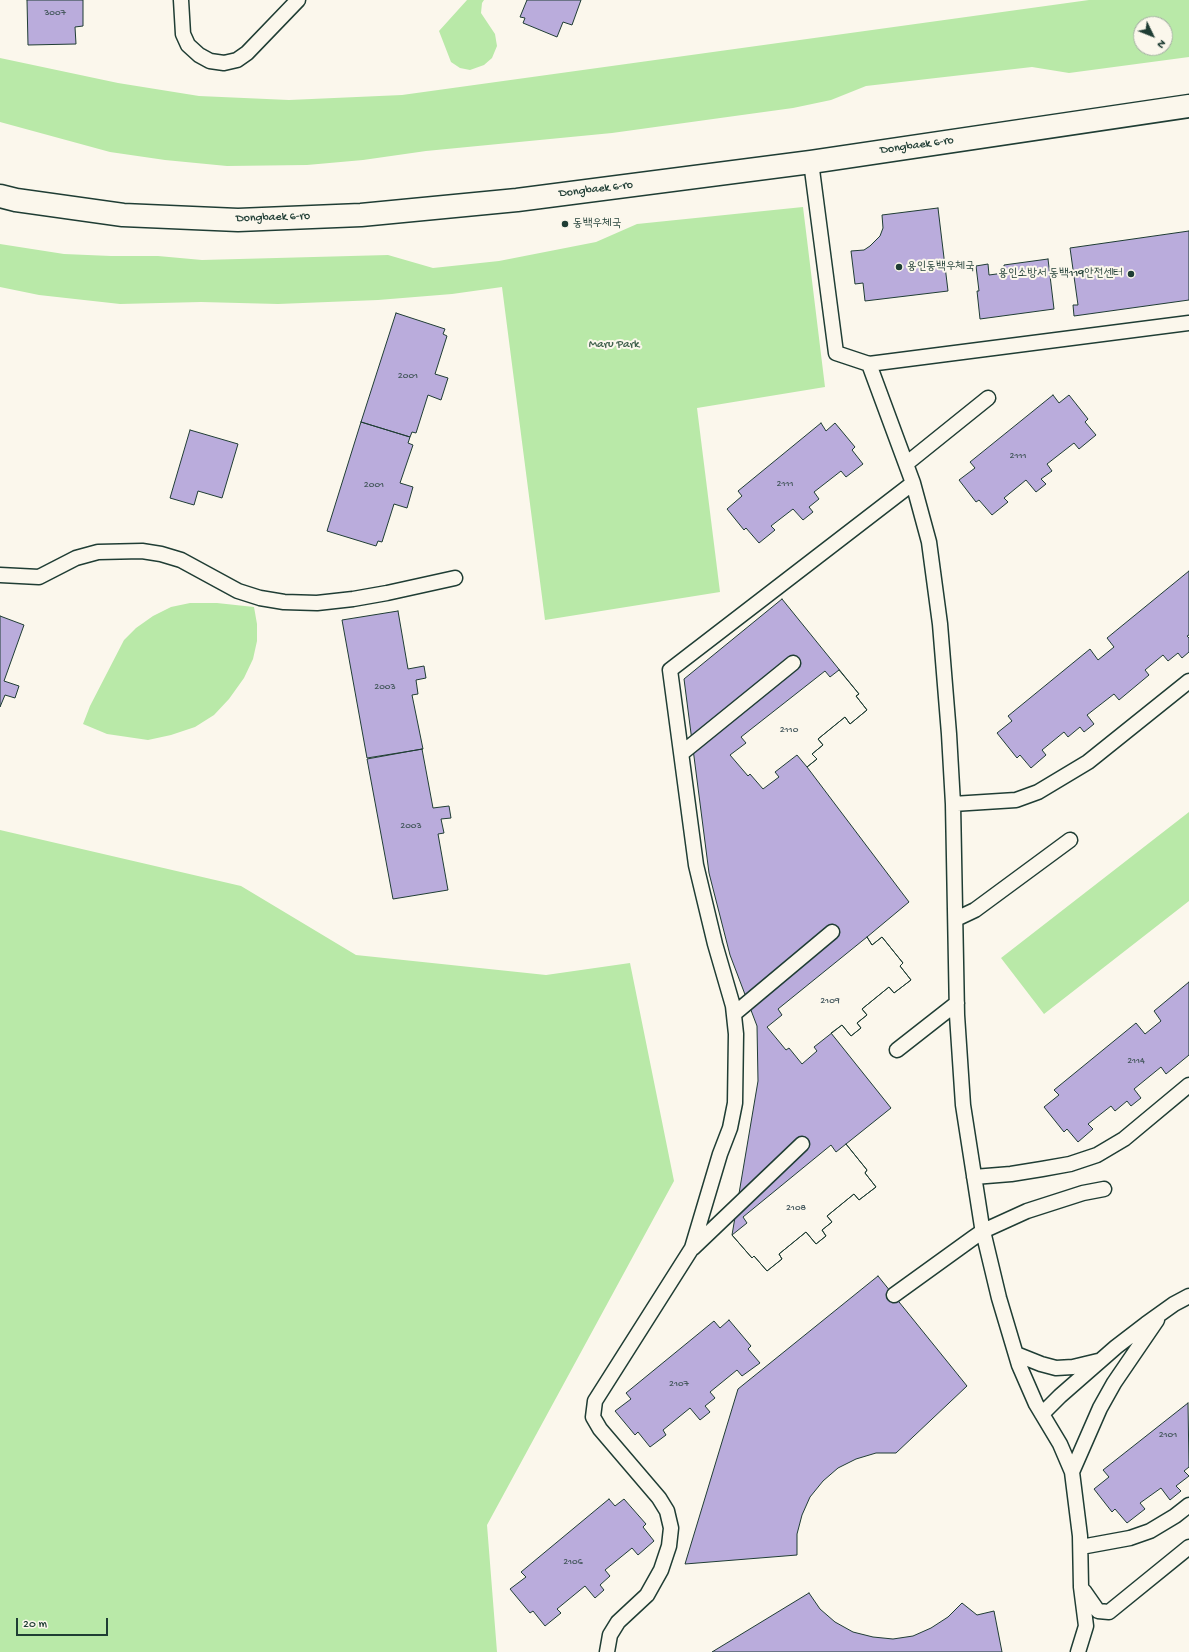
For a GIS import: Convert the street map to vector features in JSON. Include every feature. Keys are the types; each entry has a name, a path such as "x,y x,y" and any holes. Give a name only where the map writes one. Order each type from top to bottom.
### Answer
{"street":[{"name":"Dongbaek 6-ro","path":"0,196 16,200 123,215 238,220 361,215 517,200 810,162 1189,106"}],"lane":[{"path":"181,0 183,34 188,45 210,62 224,63 237,60 247,53 298,0"},
{"path":"810,162 836,353 869,364 1189,323"},
{"path":"869,364 913,483 929,542 944,673 953,804 957,1003 964,1105 983,1231 999,1298 1018,1365 1042,1414 1060,1444 1072,1472 1077,1502 1081,1587 1086,1626 1078,1652"},
{"path":"906,464 988,398"},
{"path":"692,1248 720,1154 730,1128 735,1103 736,1034 734,1014 728,986 707,914 696,865 670,670 913,483"},
{"path":"0,575 39,576 76,558 98,552 142,551 161,554 181,560 238,591 260,598 284,602 317,603 387,593 455,578"},
{"path":"682,754 793,663"},
{"path":"953,804 1016,800 1038,792 1088,762 1189,681"},
{"path":"956,919 975,910 1070,840"},
{"path":"734,1014 832,932"},
{"path":"897,1050 957,1003"},
{"path":"974,1177 1010,1174 1070,1164 1097,1155 1124,1139 1189,1085"},
{"path":"607,1652 610,1635 618,1622 647,1595 660,1570 669,1546 671,1528 667,1511 659,1498 600,1429 593,1417 595,1400 692,1248 802,1144"},
{"path":"894,1295 983,1231 1027,1211 1083,1193 1104,1189"},
{"path":"1042,1414 1060,1396 1146,1324 1189,1296"},
{"path":"1072,1472 1103,1402 1114,1383 1163,1312"},
{"path":"1016,1354 1056,1368 1073,1367 1102,1360"},
{"path":"1080,1547 1130,1538 1150,1531 1176,1516 1189,1505"},
{"path":"1081,1587 1098,1612 1108,1612 1189,1547"}],"green space":[{"path":"467,0 484,0 482,3 481,13 495,34 497,46 492,58 484,65 470,70 460,68 451,62 439,31"},
{"path":"1089,0 1189,0 1189,57 1069,73 1032,67 866,86 831,100 793,108 612,133 426,151 363,160 307,165 227,166 165,160 110,152 0,122 0,58 118,83 199,96 289,100 402,95"},
{"name":"Maru Park","path":"803,207 825,387 697,408 720,592 545,620 502,287 452,294 378,300 278,304 201,302 120,304 39,295 0,287 0,244 64,254 158,256 202,260 388,255 433,268 499,261 596,242 637,224"},
{"path":"190,603 217,603 254,607 257,624 257,641 253,659 244,678 229,699 214,715 195,727 171,735 148,740 107,734 83,724 90,706 124,640 136,628 153,616 171,607"},
{"path":"1189,812 1189,901 1044,1014 1001,958"},
{"path":"0,830 241,886 356,955 546,975 630,963 674,1181 487,1525 497,1652 0,1652"}],"building":[{"path":"27,0 83,0 83,26 75,27 76,44 28,45"},
{"path":"527,0 581,0 572,25 563,22 557,37 523,23 525,18 520,17"},
{"name":"용인동백우체국","path":"938,208 948,291 865,301 863,283 855,284 851,251 864,250 880,236 883,228 882,215"},
{"name":"용인소방서 동백119안전센터","path":"1189,231 1189,300 1074,316 1073,305 1078,305 1070,248"},
{"path":"1048,259 1054,309 980,319 976,266 988,264 989,275 1004,273 1004,265"},
{"path":"396,313 445,329 443,334 447,336 435,374 448,378 441,400 428,395 416,433 412,432 410,437 361,422"},
{"path":"1053,395 1059,403 1069,395 1088,419 1085,422 1096,435 1079,449 1074,443 1047,464 1052,471 1041,479 1046,484 1036,492 1026,480 1004,498 1008,502 992,515 979,500 976,502 959,480 975,468 970,462"},
{"path":"361,422 410,437 408,443 413,445 400,483 413,487 407,508 394,504 382,542 378,541 376,546 327,531"},
{"path":"821,423 826,431 835,423 855,447 852,450 863,464 846,477 841,471 814,492 819,499 809,507 813,512 803,520 793,509 771,526 775,530 759,543 746,528 744,530 727,509 742,496 738,491"},
{"path":"190,430 238,444 222,498 198,491 194,505 170,498"},
{"path":"1189,571 1189,635 1187,636 1189,638 1189,652 1182,658 1178,653 1168,661 1163,655 1145,670 1149,675 1119,700 1114,694 1087,715 1094,724 1084,732 1080,727 1068,737 1064,732 1042,750 1046,755 1031,768 1020,755 1017,758 997,733 1012,721 1008,716 1090,649 1098,660 1114,647 1107,638"},
{"path":"782,599 859,694 856,696 867,710 850,724 845,717 818,739 823,745 812,754 817,759 807,767 909,902 867,937 872,945 882,937 903,963 900,966 911,980 894,993 889,987 862,1009 867,1015 857,1023 861,1028 851,1036 842,1025 831,1033 891,1108 846,1144 867,1170 865,1173 876,1187 859,1200 854,1194 827,1216 832,1222 822,1230 826,1236 816,1244 806,1232 779,1254 782,1259 767,1271 754,1256 752,1258 732,1235 758,1081 757,1026 730,955 709,873 684,679"},
{"path":"398,611 408,669 424,666 426,678 416,680 418,694 412,695 423,749 367,758 342,620"},
{"path":"0,616 24,625 4,681 19,686 15,698 5,695 0,707"},
{"path":"839,670 859,694 856,696 867,710 850,724 845,717 818,739 823,745 812,754 817,759 807,767 797,755 775,772 779,777 763,789 750,774 748,776 730,755 746,743 741,737 825,671 830,677"},
{"path":"422,749 433,808 449,806 451,818 441,819 444,833 438,834 448,890 393,899 367,759"},
{"path":"867,937 872,945 882,937 903,963 900,966 911,980 894,993 889,987 862,1009 867,1015 857,1023 861,1028 851,1036 842,1025 814,1047 817,1051 802,1064 789,1048 786,1050 767,1027 782,1015 778,1009"},
{"path":"1189,982 1189,1055 1166,1074 1161,1067 1134,1089 1141,1098 1131,1106 1127,1101 1115,1111 1111,1106 1088,1124 1093,1129 1078,1142 1067,1129 1064,1132 1044,1107 1059,1095 1054,1090 1136,1023 1145,1034 1161,1021 1154,1011"},
{"path":"846,1144 867,1170 865,1173 876,1187 859,1200 854,1194 827,1216 832,1222 822,1230 826,1236 816,1244 806,1232 779,1254 782,1259 767,1271 754,1256 752,1258 732,1235 747,1223 743,1217 831,1145 836,1152"},
{"path":"878,1276 967,1386 896,1453 876,1453 856,1459 838,1468 823,1481 810,1497 802,1515 797,1534 797,1555 685,1564 738,1389"},
{"path":"729,1320 751,1346 748,1349 760,1363 742,1376 737,1370 710,1392 715,1398 705,1406 710,1412 700,1420 690,1408 663,1430 666,1435 650,1447 638,1432 635,1435 615,1411 631,1399 626,1393 714,1321 720,1328"},
{"path":"1188,1403 1189,1467 1184,1471 1189,1476 1176,1486 1181,1491 1170,1500 1161,1488 1140,1503 1145,1509 1127,1523 1115,1509 1112,1512 1094,1489 1109,1477 1103,1470"},
{"path":"609,1499 615,1506 624,1499 646,1524 643,1527 654,1541 638,1555 632,1548 605,1570 610,1576 600,1585 604,1590 595,1598 585,1586 557,1609 561,1613 545,1626 533,1611 530,1613 510,1589 526,1577 521,1572"},
{"path":"809,1593 820,1609 835,1622 853,1632 873,1637 893,1639 913,1636 931,1628 948,1617 962,1603 977,1615 994,1611 1002,1652 712,1652"}],"place":[{"name":"동백우체국","path":"565,224"},
{"name":"용인동백우체국","path":"899,267"},
{"name":"용인소방서 동백119안전센터","path":"1131,274"}]}
